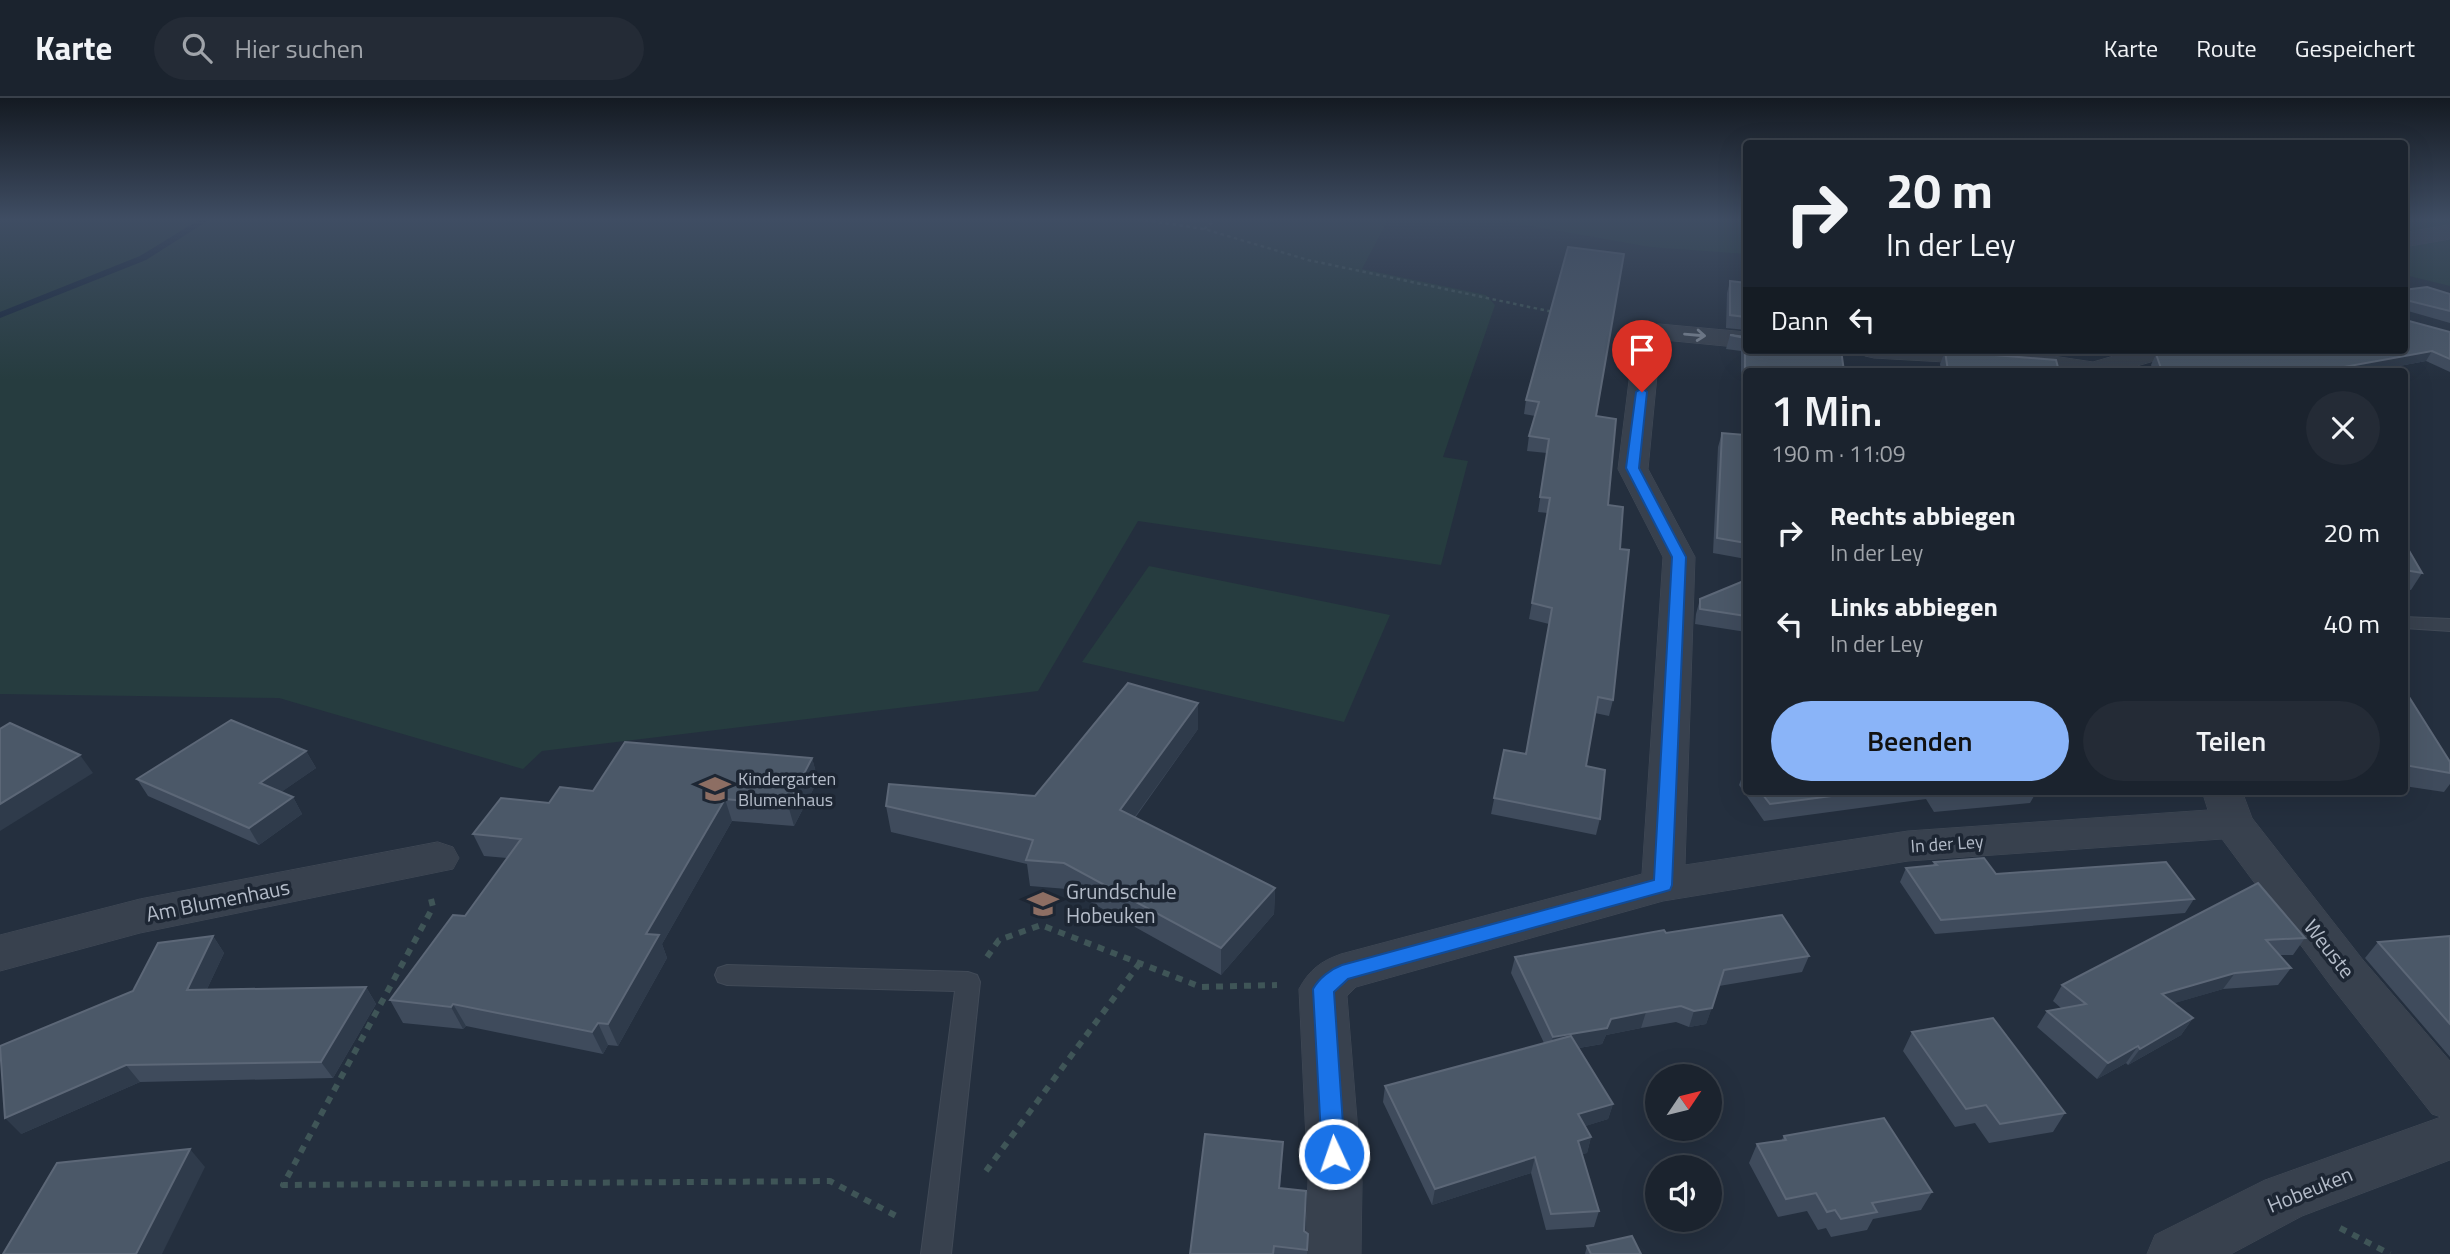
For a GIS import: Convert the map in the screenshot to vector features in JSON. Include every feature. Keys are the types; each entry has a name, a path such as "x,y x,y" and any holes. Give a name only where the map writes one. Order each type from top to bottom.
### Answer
{"street":[{"path":"1663,885 1679,557 1633,468 1647,341 1659,332 1743,340"},
{"path":"1945,354 2016,358 2079,368"},
{"path":"2099,368 2148,354"},
{"name":"In der Ley","path":"1304,987 1342,973 1663,885 1908,846 2227,807"},
{"name":"Weuste","path":"2227,807 2347,973 2450,1098"},
{"name":"Am Blumenhaus","path":"0,953 140,916 429,860"},
{"path":"1304,987 1335,1182 1333,1254"},
{"name":"Hobeuken","path":"2175,1254 2284,1198 2450,1137"}],"lane":[{"path":"2408,622 2450,625"},
{"path":"727,975 968,982 937,1246"}],"path":[{"path":"1364,272 1553,312"},
{"path":"429,860 433,907 283,1185 830,1181 937,1246"},
{"path":"968,982 999,940 1041,925 1201,987 1251,984 1304,987"},
{"path":"984,1174 1139,964"}],"green space":[{"path":"0,272 1376,272 1486,295 1495,305 1443,457 1468,461 1441,565 1138,521 1038,691 542,751 523,769 279,698 0,694"},
{"path":"2408,272 2450,272 2450,286 2408,276"},
{"path":"1149,566 1390,615 1344,722 1082,662"}],"building":[{"path":"1561,272 1621,272 1596,416 1616,419 1608,505 1623,507 1620,549 1629,550 1613,700 1598,697 1586,766 1605,770 1600,819 1494,798 1504,750 1526,754 1552,608 1532,603 1550,498 1540,497 1549,439 1529,436 1539,402 1526,400"},
{"path":"1730,281 1743,283 1743,317 1730,315"},
{"path":"2427,287 2450,294 2450,311 2408,302 2408,289"},
{"path":"2408,312 2409,321 2450,332 2450,359 2432,351 2338,368 2161,368 2156,354 2408,354"},
{"path":"1745,354 1842,354 1844,368 1745,368"},
{"path":"1945,354 2056,360 2058,368 1948,368"},
{"path":"1722,433 1743,435 1743,542 1717,538"},
{"path":"2408,549 2422,573 2408,571"},
{"path":"1743,581 1743,616 1700,609 1700,599"},
{"path":"1128,683 1198,703 1120,810 1275,888 1221,948 1064,863 1026,860 1033,840 886,806 889,784 1035,796"},
{"path":"2408,695 2450,762 2450,773 2408,766"},
{"path":"231,720 306,751 260,783 293,797 249,828 137,779"},
{"path":"10,723 80,755 0,804 0,729"},
{"path":"625,742 812,758 788,805 725,799 646,934 659,935 608,1024 598,1023 592,1032 453,1004 451,1007 390,1000 453,915 465,916 521,839 473,834 501,798 549,803 560,787 593,791"},
{"path":"1763,795 1839,795 1770,804"},
{"path":"1984,858 1996,874 2166,862 2194,899 1941,920 1906,868 1937,865 1934,862"},
{"path":"2258,883 2305,938 2266,940 2291,968 2235,973 2162,994 2193,1018 2140,1049 2138,1046 2108,1063 2047,1011 2086,1004 2062,985"},
{"path":"1782,915 1809,956 1724,970 1712,1008 1694,1011 1681,1006 1646,1012 1611,1019 1607,1028 1553,1037 1515,957 1664,930 1666,933"},
{"path":"213,936 187,990 366,987 321,1062 126,1065 5,1118 0,1046 133,991 158,943"},
{"path":"2450,936 2450,1024 2378,942"},
{"path":"1993,1018 2065,1113 2000,1124 1986,1105 1966,1109 1912,1032"},
{"path":"1571,1036 1613,1104 1578,1114 1591,1137 1578,1141 1599,1211 1551,1214 1535,1157 1435,1189 1385,1086"},
{"path":"1884,1118 1932,1192 1872,1203 1877,1212 1841,1219 1835,1210 1827,1212 1816,1193 1786,1199 1757,1144 1786,1140 1784,1136"},
{"path":"1205,1134 1283,1142 1279,1188 1306,1191 1304,1231 1308,1234 1307,1250 1274,1246 1273,1254 1190,1254"},
{"path":"190,1149 136,1254 3,1254 57,1163"},
{"path":"1632,1236 1641,1254 1591,1254 1587,1246"}],"waterway":[{"path":"0,315 108,272"}],"place":[{"name":"Kindergarten Blumenhaus","path":"715,789"},
{"name":"Grundschule Hobeuken","path":"1043,904"}],"route":[{"path":"1334,1154 1324,989 1342,973 1663,885 1679,557 1633,468 1642,392"}]}
